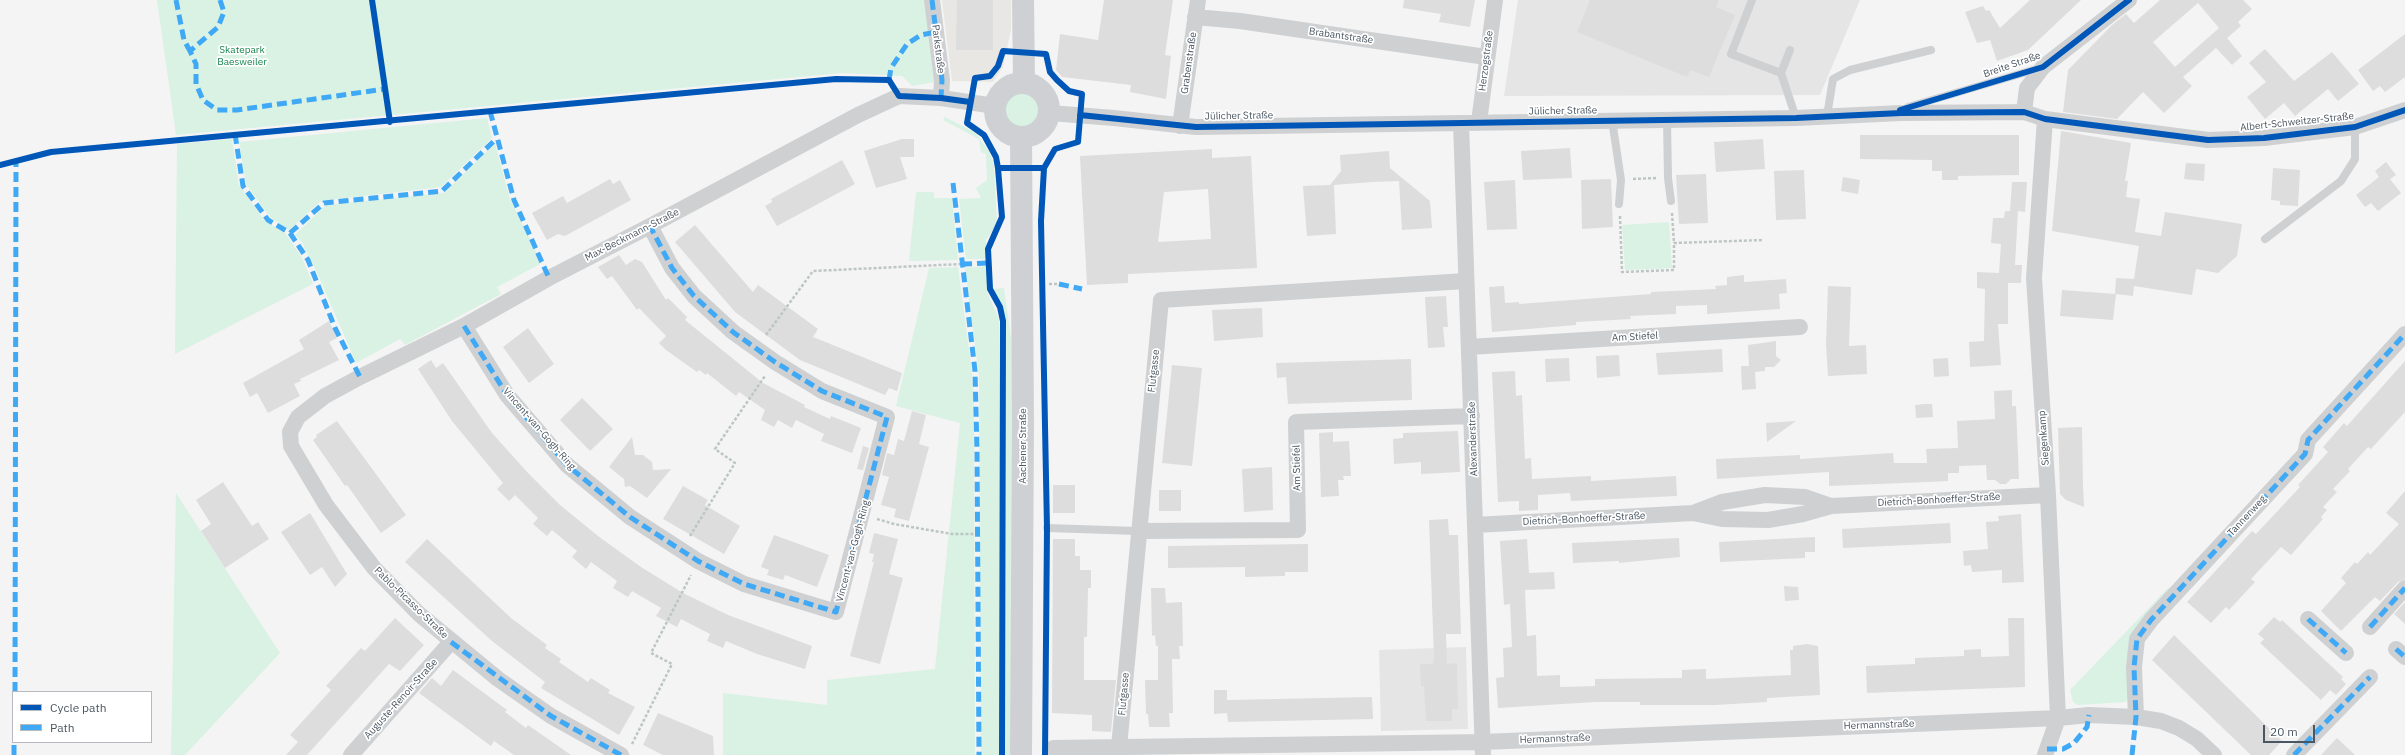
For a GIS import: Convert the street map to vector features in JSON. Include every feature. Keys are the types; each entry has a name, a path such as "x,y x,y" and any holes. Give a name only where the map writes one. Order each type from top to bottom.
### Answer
{"main road":[{"path":"1024,0 1024,82"},
{"path":"1024,82 1040,89 1046,96 1050,113 1043,128 1037,133 1021,137 1012,135 998,123 995,106 998,96 1005,88 1014,83 1024,82"},
{"name":"Aachener Straße","path":"1020,755 1023,425 1021,137"}],"street":[{"name":"Parkstraße","path":"932,0 942,80 941,98"},
{"name":"Grabenstraße","path":"1180,126 1198,0"},
{"name":"Herzogstraße","path":"1479,122 1486,57 1495,0"},
{"name":"Breite Straße","path":"2024,112 2028,88 2043,67 2129,0"},
{"name":"Brabantstraße","path":"1195,17 1240,21 1486,57"},
{"name":"Max-Beckmann-Straße","path":"290,432 298,417 325,396 464,326 549,278 858,115 899,96 941,98 995,106"},
{"name":"Albert-Schweitzer-Straße","path":"2045,119 2208,140 2264,138 2355,127 2405,110"},
{"name":"Jülicher Straße","path":"1050,113 1114,118 1180,126 1796,118 1884,114 2024,112 2045,119"},
{"name":"Siegenkamp","path":"2045,119 2034,278 2048,495 2058,718 2045,755"},
{"name":"Alexanderstraße","path":"1461,123 1483,748"},
{"name":"Vincent-van-Gogh-Ring","path":"464,326 507,395 567,465 630,517 680,550 744,584 836,612 863,514 887,417 822,391 775,362 733,332 694,296 672,268 650,226"},
{"name":"Flutgasse","path":"1119,747 1160,300 1466,281"},
{"name":"Am Stiefel","path":"1470,347 1800,327"},
{"name":"Tannenweg","path":"2136,717 2134,667 2138,639 2151,620 2304,454 2308,440 2405,334"},
{"name":"Am Stiefel","path":"1138,531 1298,530 1296,422 1472,416"},
{"name":"Pablo-Picasso-Straße","path":"290,432 291,446 326,505 365,555 419,614 451,642 551,716 625,751"},
{"name":"Dietrich-Bonhoeffer-Straße","path":"1693,513 1722,502 1765,495 1805,497 1831,506"},
{"name":"Dietrich-Bonhoeffer-Straße","path":"1475,525 1693,513 1722,519 1768,520 1803,514 1831,506 2048,495"},
{"path":"2370,627 2405,588"},
{"path":"2308,619 2346,653"},
{"name":"Auguste-Renoir-Straße","path":"351,755 451,642"},
{"path":"2294,755 2370,677"},
{"name":"Hermannstraße","path":"1052,748 1483,748 2058,718 2088,715 2136,717 2161,721 2179,728 2197,739 2214,755"}],"lane":[{"path":"1752,0 1731,54 1781,73"},
{"path":"1790,50 1781,73 1796,118"},
{"path":"1827,116 1833,79 1850,70 1931,50"},
{"name":"Breite Straße","path":"1884,114 2043,67"},
{"path":"1667,119 1668,178 1671,201"},
{"path":"1612,120 1621,180 1619,204"},
{"name":"Albert-Schweitzer-Straße","path":"2264,239 2341,181 2355,158 2355,127"},
{"path":"1046,528 1138,531"}],"path":[{"path":"1621,180 1668,178"},
{"path":"1619,204 1622,272 1674,270 1674,242 1671,201"},
{"path":"1674,242 1763,240"},
{"path":"756,348 813,271 962,264"},
{"path":"1049,284 1059,284"},
{"path":"680,550 735,463 715,449 775,362"},
{"path":"863,514 901,526 952,534 978,534"},
{"path":"625,751 672,664 651,653 698,560"}],"shaded area":[{"path":"942,0 1011,0 1011,29 1003,67 993,82 952,81"},
{"path":"1518,0 1860,0 1820,95 1504,96"},
{"path":"1466,647 1468,729 1381,731 1379,650"}],"green space":[{"name":"Skatepark Baesweiler","path":"157,0 924,0 935,82 912,86 902,76 842,73 176,135"},
{"path":"1018,93 1026,93 1033,96 1038,101 1041,112 1038,123 1033,128 1026,131 1018,131 1011,128 1006,123 1003,116 1003,108 1006,101 1011,96"},
{"path":"945,117 976,133 990,153 994,166 997,224 986,240 986,259 966,259 959,199 981,198 976,188 987,180 986,154 981,152 979,139 943,120"},
{"path":"487,118 492,138 441,187 321,201 289,230 270,217 246,184 239,142"},
{"path":"232,139 239,185 264,220 286,234 302,258 313,284 175,354 177,144"},
{"path":"495,143 510,199 542,263 497,287 501,294 405,345 400,339 356,363 319,277 302,242 295,235 326,205 444,193"},
{"path":"916,192 934,192 934,198 952,198 958,260 909,261"},
{"path":"1669,222 1672,268 1625,270 1622,225"},
{"path":"987,266 987,292 999,319 999,755 981,755 979,377 965,268"},
{"path":"958,267 972,372 974,401 975,755 723,755 723,693 827,705 827,680 935,669 960,423 896,406 929,268"},
{"path":"1004,288 1013,352 1011,755 1005,755 1006,317 993,289"},
{"path":"176,493 280,653 185,755 171,755"},
{"path":"2169,587 2167,596 2133,635 2126,661 2129,695 2126,702 2078,705 2073,702 2070,690"}],"building":[{"path":"957,0 993,0 993,50 956,50"},
{"path":"1104,0 1173,0 1165,55 1171,56 1166,99 1130,92 1131,85 1062,77 1056,70 1060,34 1098,40"},
{"path":"1404,0 1475,0 1470,27 1439,22 1441,14 1403,8"},
{"path":"1590,0 1719,0 1716,7 1735,15 1709,77 1690,70 1687,77 1577,32"},
{"path":"2030,0 2081,0 2028,50 1997,61 1990,40 1977,43 1965,12 1983,6 1986,11 1989,10 2000,28"},
{"path":"2160,0 2243,0 2252,9 2238,22 2241,26 2227,38 2242,56 2232,65 2216,48 2183,77 2192,86 2164,113 2143,92 2117,119 2063,112 2068,70 2112,25 2126,14 2134,23","holes":["2198,3 2219,28 2175,67 2153,42"]},
{"path":"2405,34 2405,77 2385,92 2380,86 2373,91 2358,70"},
{"path":"2265,49 2294,81 2332,52 2359,84 2338,101 2328,89 2295,116 2284,103 2265,119 2247,97 2266,82 2249,63"},
{"path":"2061,131 2131,143 2125,181 2128,181 2126,197 2140,199 2135,232 2161,236 2165,212 2242,224 2237,256 2218,273 2196,269 2192,295 2134,286 2133,296 2115,294 2116,278 2134,279 2139,246 2052,231"},
{"path":"1860,135 2019,135 2019,175 1958,176 1958,180 1942,180 1942,171 1932,171 1932,160 1860,159"},
{"path":"902,139 914,139 914,157 900,157 907,179 876,188 864,151"},
{"path":"1763,139 1765,169 1716,172 1714,142"},
{"path":"1570,148 1572,178 1523,180 1521,151"},
{"path":"1212,149 1212,158 1251,156 1257,268 1128,274 1128,283 1087,285 1080,156","holes":["1208,189 1211,239 1158,242 1164,192"]},
{"path":"1389,151 1390,168 1430,201 1432,228 1402,230 1399,181 1372,182 1334,185 1336,234 1307,236 1303,186 1330,185 1341,171 1340,155"},
{"path":"842,160 855,184 777,226 765,206 772,202 771,199"},
{"path":"2386,162 2396,175 2390,179 2401,193 2378,211 2371,203 2365,207 2356,195 2379,177 2375,171"},
{"path":"2186,163 2205,164 2204,181 2184,179"},
{"path":"2273,168 2300,170 2298,206 2280,205 2280,201 2271,200"},
{"path":"1804,170 1806,219 1776,220 1774,171"},
{"path":"1706,174 1708,223 1679,224 1676,175"},
{"path":"1843,177 1860,180 1858,194 1841,191"},
{"path":"610,179 613,184 620,180 631,200 565,236 558,234 547,240 532,213 563,196 567,203"},
{"path":"1611,179 1613,227 1582,229 1581,180"},
{"path":"1515,180 1517,229 1487,230 1484,182"},
{"path":"2012,182 2027,182 2025,212 2018,211 2015,265 2022,265 2021,283 2008,283 2008,324 1998,324 2001,365 1970,367 1969,342 1984,341 1985,289 1977,288 1977,272 1999,273 2001,244 1991,243 1993,218 2004,218 2005,211 2010,211"},
{"path":"695,225 753,292 758,285 818,329 813,337 902,373 897,391 889,388 885,395 800,360 735,312 675,242"},
{"path":"619,255 626,265 635,259 642,262 666,300 668,298 687,317 685,320 763,383 805,405 804,407 830,419 831,416 861,428 852,453 821,441 824,434 796,420 792,428 778,420 774,427 761,420 765,410 739,392 736,396 707,373 706,375 699,370 697,372 666,350 659,343 666,336 639,308 637,310 612,276 607,279 598,267"},
{"path":"1744,275 1744,282 1786,279 1787,293 1779,294 1780,309 1707,314 1707,305 1676,306 1676,314 1630,316 1631,319 1576,322 1576,325 1492,332 1489,287 1504,286 1505,303 1519,302 1519,304 1651,294 1651,292 1716,289 1715,286 1727,285 1727,277"},
{"path":"1828,286 1851,287 1849,346 1866,345 1867,374 1828,376 1826,345"},
{"path":"2062,290 2116,294 2113,320 2060,316"},
{"path":"1446,296 1448,327 1443,327 1445,347 1428,348 1425,297"},
{"path":"1262,308 1263,337 1214,341 1212,310"},
{"path":"329,321 337,338 329,342 339,360 300,379 301,381 294,384 300,396 268,413 257,393 250,397 243,383 304,349 299,340"},
{"path":"528,328 554,364 529,383 503,347"},
{"path":"1776,341 1776,356 1781,360 1774,367 1765,367 1765,371 1755,372 1756,389 1742,390 1741,366 1749,366 1748,345"},
{"path":"1722,349 1723,372 1658,375 1656,353"},
{"path":"1619,355 1620,376 1597,378 1596,356"},
{"path":"1569,358 1570,381 1546,382 1545,359"},
{"path":"1948,358 1949,376 1934,377 1933,359"},
{"path":"1411,359 1412,400 1288,404 1286,377 1277,378 1276,363"},
{"path":"431,360 436,368 443,363 492,433 528,473 560,505 598,536 641,567 683,593 728,615 812,646 805,669 757,654 726,641 723,648 707,641 710,634 681,619 677,627 656,616 661,608 632,591 628,597 613,588 617,581 591,562 586,569 572,557 577,551 552,530 547,536 533,524 538,518 515,495 509,501 497,489 503,483 452,421 418,369"},
{"path":"2405,361 2405,412 2371,449 2368,447 2348,469 2350,471 2333,489 2337,492 2323,507 2327,510 2321,517 2323,519 2291,555 2281,547 2251,579 2255,582 2229,610 2226,607 2211,623 2187,602 2252,531 2256,534 2300,487 2298,485 2328,452 2323,447 2344,423 2347,426"},
{"path":"1172,365 1202,368 1192,466 1162,463"},
{"path":"1515,371 1516,396 1522,395 1525,459 1531,458 1532,479 1591,476 1591,481 1676,476 1677,496 1571,501 1570,493 1538,495 1538,510 1519,511 1519,501 1498,502 1492,372"},
{"path":"2012,390 2012,406 2016,406 2019,479 2011,479 2006,484 2000,484 1995,480 1987,480 1986,465 1959,466 1959,473 1948,473 1948,481 1829,486 1829,472 1717,479 1716,459 1800,455 1800,459 1893,453 1894,463 1927,463 1926,449 1958,448 1957,421 1995,419 1994,391"},
{"path":"582,398 613,429 590,451 560,420"},
{"path":"1932,404 1933,417 1916,418 1915,405"},
{"path":"912,411 926,415 919,444 929,447 909,521 894,517 896,509 881,505 889,477 882,475 887,453 894,455 898,439 904,441"},
{"path":"337,421 406,515 381,533 347,485 345,486 313,440 317,437 316,435"},
{"path":"1796,421 1767,442 1766,423"},
{"path":"2082,427 2084,507 2066,500 2060,494 2058,428"},
{"path":"1458,431 1460,472 1421,474 1421,462 1394,464 1393,439 1403,438 1403,433"},
{"path":"1333,432 1333,442 1349,441 1351,476 1343,476 1344,480 1338,480 1339,496 1321,497 1319,433"},
{"path":"632,437 635,455 643,455 652,462 653,470 671,469 647,498 630,486 625,487 624,479 609,467"},
{"path":"863,446 869,448 863,470 857,469"},
{"path":"1272,467 1273,510 1244,512 1242,469"},
{"path":"223,482 252,526 258,522 269,539 225,568 201,531 211,524 196,500"},
{"path":"1053,485 1075,485 1075,513 1053,513"},
{"path":"683,486 708,500 705,505 740,526 724,554 663,519"},
{"path":"1159,490 1181,490 1181,511 1159,511"},
{"path":"2405,491 2405,579 2398,582 2380,601 2375,597 2341,631 2321,611 2346,583 2341,578 2355,562 2357,564 2368,552 2370,555 2399,524 2386,513"},
{"path":"310,513 347,574 335,587 322,567 310,575 281,532"},
{"path":"2021,514 2024,582 2002,583 2002,570 1972,572 1971,565 1964,566 1963,551 1988,549 1986,522 1999,521 1998,516"},
{"path":"1448,519 1449,535 1458,535 1461,634 1446,634 1447,664 1457,663 1458,709 1452,709 1452,721 1426,721 1424,686 1421,686 1420,664 1433,664 1434,658 1429,520"},
{"path":"1950,523 1951,543 1843,548 1842,529"},
{"path":"874,533 898,539 889,574 903,578 880,664 850,656 874,562 872,562 874,554 869,553"},
{"path":"774,535 829,555 817,587 785,575 783,580 767,575 769,570 761,567"},
{"path":"1815,537 1815,552 1805,552 1805,558 1720,562 1719,542"},
{"path":"1679,538 1680,557 1619,563 1619,561 1573,563 1572,543"},
{"path":"427,539 511,618 547,645 545,648 561,659 559,662 588,682 591,678 610,690 608,693 635,707 619,735 541,688 545,682 492,641 405,562"},
{"path":"1053,539 1075,539 1075,556 1080,556 1080,570 1091,570 1091,588 1088,588 1087,637 1084,637 1084,680 1116,680 1111,732 1092,731 1092,715 1052,713"},
{"path":"1527,539 1529,573 1554,572 1555,589 1525,590 1527,636 1536,635 1537,676 1560,675 1560,687 1595,686 1595,679 1682,678 1682,670 1706,669 1706,679 1791,675 1790,650 1793,650 1793,646 1807,644 1818,646 1820,695 1767,698 1767,702 1715,705 1640,705 1640,702 1595,702 1498,708 1496,678 1504,677 1503,648 1512,647 1510,604 1504,605 1500,541"},
{"path":"1308,544 1308,572 1285,572 1285,576 1245,577 1245,567 1168,568 1168,546"},
{"path":"1784,586 1798,587 1799,600 1785,601"},
{"path":"1151,588 1165,588 1166,603 1182,602 1183,646 1179,646 1180,659 1172,659 1173,713 1169,713 1170,727 1149,727 1148,714 1146,714 1145,680 1158,680 1158,646 1156,646 1155,635 1152,636"},
{"path":"2405,602 2405,624 2394,614"},
{"path":"2274,617 2280,622 2282,620 2343,677 2341,679 2346,684 2336,695 2330,690 2321,700 2260,643 2264,639 2258,634"},
{"path":"395,618 424,645 400,671 389,664 307,755 286,755 298,742 290,735 331,690 326,686 361,648 365,651"},
{"path":"2008,618 2024,618 2025,687 1867,693 1866,666 1915,664 1915,658 1964,656 1964,650 1981,649 1981,657 2009,656"},
{"path":"2174,635 2282,741 2269,755 2251,755 2152,660"},
{"path":"453,670 507,710 505,712 526,728 528,725 571,755 514,755 494,741 491,746 419,693 432,678 441,686"},
{"path":"1214,690 1227,690 1227,700 1372,697 1373,719 1228,722 1227,713 1214,714"},
{"path":"658,713 713,736 714,755 663,755 643,745"},
{"path":"2337,738 2355,755 2321,755"}],"marked path":[{"path":"176,0 184,40 190,51"},
{"path":"220,0 224,12 218,27 190,51 196,64 196,84 203,100 217,110 237,110 385,89"},
{"path":"932,0 942,80 941,98"},
{"path":"889,80 891,68 907,44 921,35 936,32"},
{"path":"490,111 514,200 549,278"},
{"path":"235,134 243,186 268,220 290,233 308,260 335,328 360,377"},
{"path":"290,233 324,203 442,191 496,139"},
{"path":"15,691 16,161"},
{"path":"953,183 975,371 979,755"},
{"path":"464,326 507,395 567,465 630,517 698,561 744,584 836,612 887,417 822,391 775,362 733,332 694,296 672,268 650,226"},
{"path":"962,264 989,263"},
{"path":"1059,284 1082,289"},
{"path":"2132,755 2136,717 2134,667 2137,639 2151,620 2305,454 2308,440 2405,334"},
{"path":"2370,627 2405,588"},
{"path":"2308,619 2346,653"},
{"path":"451,642 551,716 621,755"},
{"path":"2396,649 2405,657"},
{"path":"2294,755 2370,677"},
{"path":"2047,749 2063,749 2074,743 2087,727 2089,715"},
{"path":"14,743 14,755"}],"cycle path":[{"path":"372,0 390,122"},
{"path":"1900,110 2043,67 2129,0"},
{"path":"1044,168 998,168 996,157 984,135 967,123 975,78 990,76 998,66 1003,51 1046,54 1050,72 1057,80 1069,91 1082,94 1078,142 1055,149 1044,168 1041,221 1047,528 1045,755"},
{"path":"0,165 51,152 836,79 889,80 899,96 941,98 970,102"},
{"path":"1080,115 1196,127 1796,118 1901,113 2024,112 2045,119 2208,140 2264,138 2355,127 2405,110"},
{"path":"998,168 1002,217 988,249 990,289 1000,307 1003,321 1002,755"}]}
